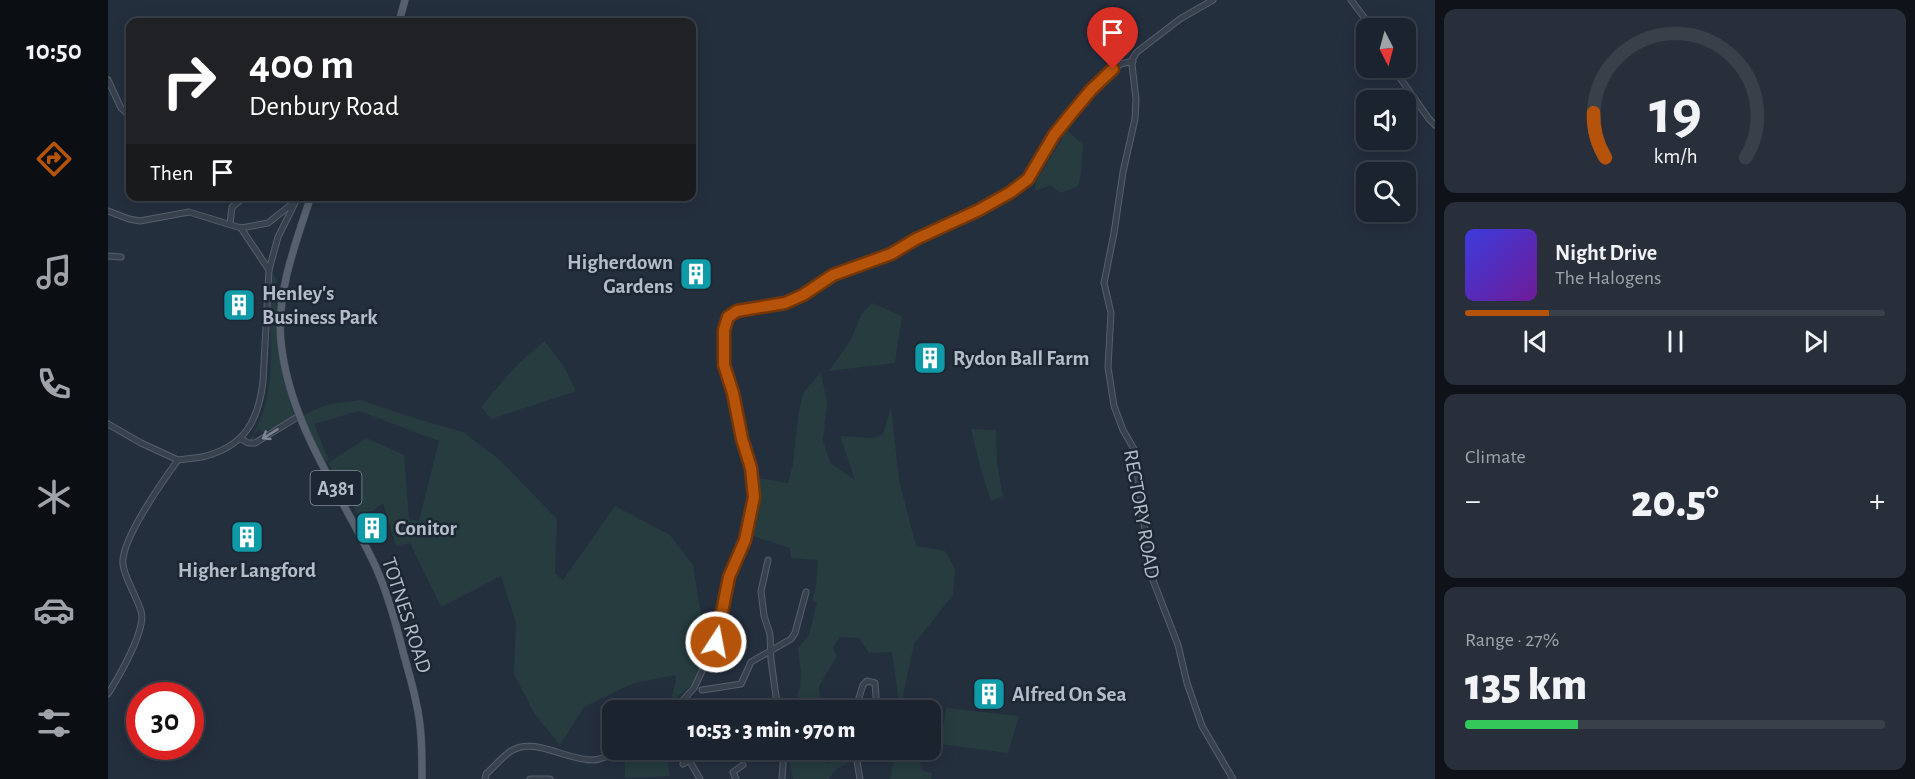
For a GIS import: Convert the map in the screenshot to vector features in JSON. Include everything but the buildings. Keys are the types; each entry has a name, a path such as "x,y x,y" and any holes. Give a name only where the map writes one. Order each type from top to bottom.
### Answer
{"main road":[{"path":"400,18 405,0"},
{"name":"TOTNES ROAD","path":"309,201 288,269 280,340 284,368 288,387 299,416 374,562 392,609 417,704 422,779"}],"street":[{"path":"683,700 694,688 716,642 729,577 745,540 754,497 751,468 724,365 724,330 728,317 737,311 785,303 803,295 833,275 891,254 916,239 979,210 1011,192 1028,179 1054,135 1091,90 1113,69 1133,61 1137,52 1180,19 1213,0"},
{"path":"1351,0 1364,18"},
{"name":"RECTORY ROAD","path":"1133,61 1135,119 1124,164 1104,283 1111,314 1108,368 1114,406 1123,430 1134,449 1151,575 1178,645 1187,683 1199,718 1233,779"},
{"path":"1401,78 1435,125"},
{"path":"108,81 121,108 126,112"},
{"path":"230,224 232,207 240,201"},
{"path":"108,211 140,221 189,212 241,228 268,223 298,201"},
{"path":"108,424 141,443 178,460 201,457 224,449 241,439 254,420 261,397 269,270 278,237 295,203"},
{"path":"241,228 269,270"},
{"path":"108,265 109,256 121,257"},
{"path":"241,439 251,444 255,443 299,416"},
{"path":"108,694 126,666 143,614 123,564 126,543 178,460"},
{"path":"768,560 761,591 764,616 770,634 776,700"},
{"path":"702,690 741,684 751,662 786,643 795,633 806,592"},
{"path":"858,700 867,681 875,682 877,700"},
{"path":"485,779 486,774 512,751 528,746 583,759 602,758"},
{"path":"682,764 688,760"},
{"path":"690,760 700,779"},
{"path":"782,779 783,760"},
{"path":"857,760 860,779"},
{"path":"736,779 733,772 743,765"},
{"path":"530,779 550,779"}],"green space":[{"path":"1067,130 1083,145 1078,186 1061,193 1050,185 1036,191 1035,183"},
{"path":"273,273 277,280 275,288 280,288 277,320 279,353 285,385 295,416 262,432 259,429 253,435 255,438 250,439 267,399 270,378"},
{"path":"872,303 902,316 895,363 829,371 851,340 861,315"},
{"path":"544,341 563,365 576,391 491,419 481,407 513,369"},
{"path":"821,372 827,403 823,440 826,451 831,464 855,480 840,436 874,438 883,434 891,407 899,480 916,546 945,551 955,569 953,595 914,644 902,700 899,700 892,652 869,653 859,638 840,637 833,648 837,656 819,686 820,700 798,700 801,673 798,648 809,635 817,602 812,600 816,587 818,560 791,558 790,548 753,536 759,501 757,478 788,483 793,464 803,393"},
{"path":"360,400 463,432 500,460 557,519 555,573 563,580 615,506 670,535 693,565 701,615 714,630 699,676 674,700 671,700 676,681 675,675 634,683 584,707 560,745 534,713 514,674 516,623 501,576 441,607 410,543 396,546 383,503 361,520 328,463 366,438 404,455 409,519 419,521 439,441 359,411 314,424 329,460 326,462 301,416 326,405"},
{"path":"971,429 996,430 997,463 1003,496 991,501 981,470"},
{"path":"946,708 1019,716 1008,753 941,744"},
{"path":"625,760 667,760 670,776 625,778"},
{"path":"789,760 825,760 827,763 853,760 835,770 829,779 793,779"},
{"path":"894,760 918,760 923,771 932,773 931,779 890,779"}],"place":[{"name":"Higherdown Gardens","path":"696,274"},
{"name":"Henley's Business Park","path":"239,305"},
{"name":"Rydon Ball Farm","path":"930,358"},
{"name":"Conitor","path":"372,528"},
{"name":"Higher Langford","path":"247,537"},
{"name":"Alfred On Sea","path":"989,694"}],"route":[{"path":"716,642 729,577 745,540 754,497 751,468 724,365 724,330 728,317 737,311 785,303 803,295 833,275 891,254 916,239 979,210 1011,192 1028,179 1054,135 1091,90 1113,69"}]}
